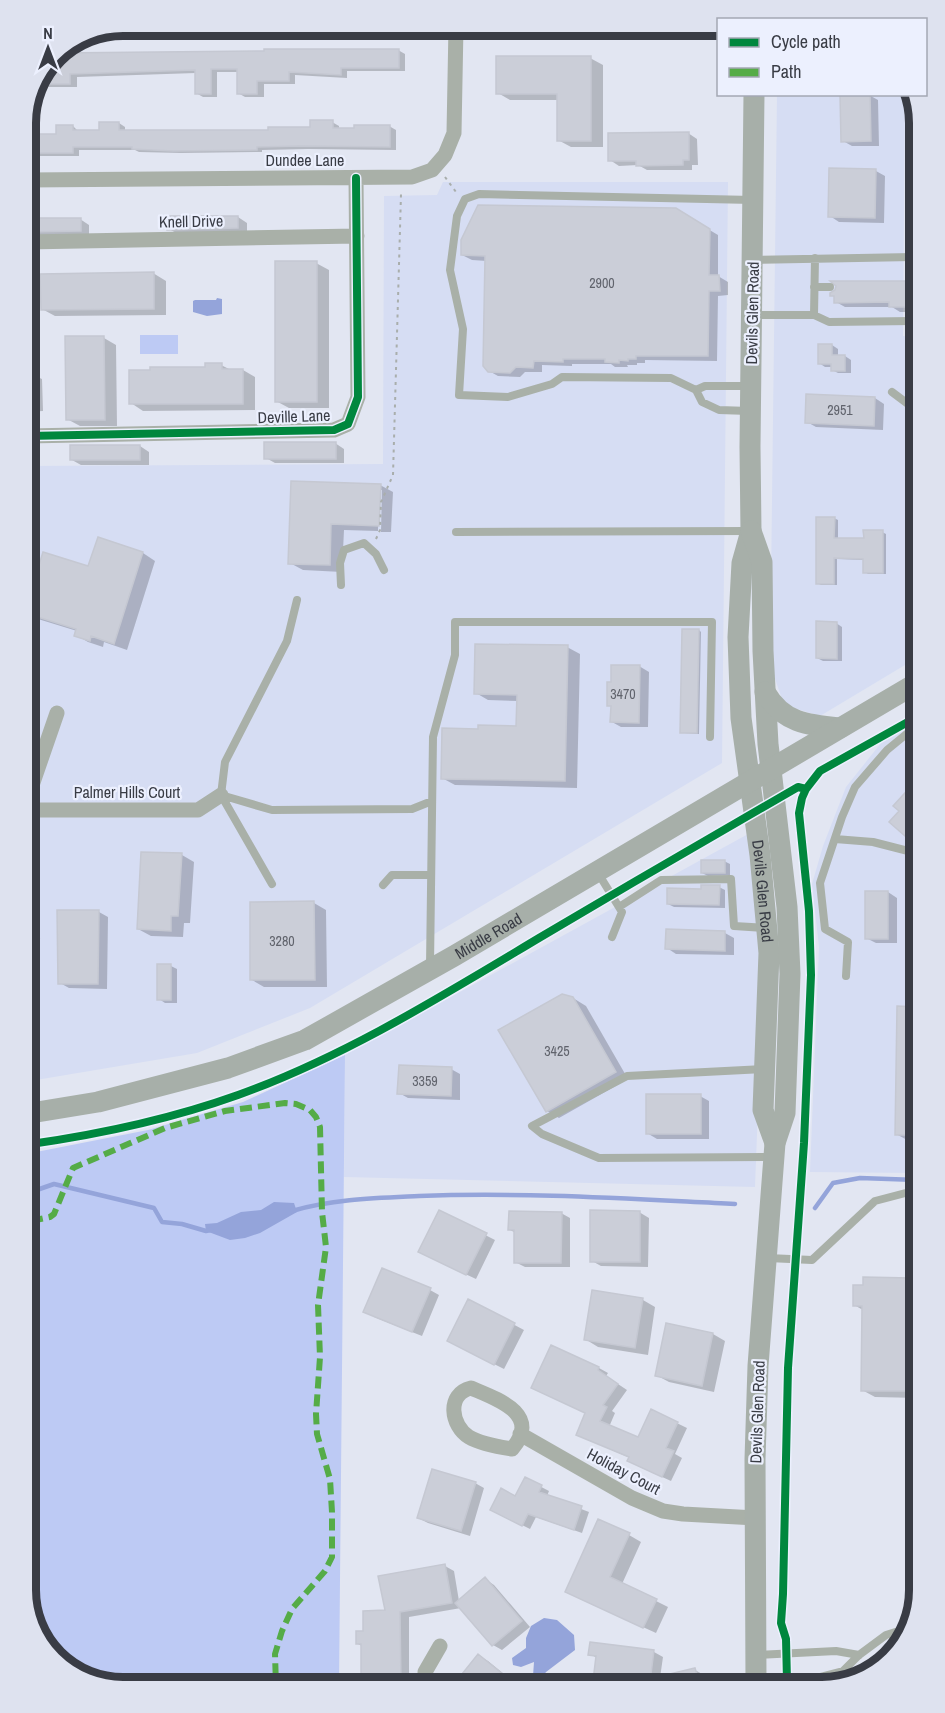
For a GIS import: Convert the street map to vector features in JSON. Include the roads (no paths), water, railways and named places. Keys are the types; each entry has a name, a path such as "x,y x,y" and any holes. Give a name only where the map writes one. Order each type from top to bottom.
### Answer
{"main road":[{"name":"Devils Glen Road","path":"754,96 751,531 742,563 738,638 741,718 760,855 767,928 769,988 763,1110 775,1150"},
{"name":"Devils Glen Road","path":"751,531 762,562 765,692 771,769 784,875 790,1012 785,1113 775,1150 758,1366 756,1677"},
{"name":"Middle Road","path":"36,1112 98,1102 239,1064 305,1040 909,688"},
{"path":"765,692 770,701 784,715 798,722 840,728"}],"street":[{"name":"Dundee Lane","path":"36,180 412,177 432,170 445,154 454,133 456,36"},
{"name":"Deville Lane","path":"36,436 334,430 348,424 358,397 356,178"},
{"name":"Knell Drive","path":"36,242 357,236"},
{"path":"36,774 57,713"},
{"name":"Palmer Hills Court","path":"36,810 198,810 221,795"},
{"path":"471,1388 504,1401 518,1413 522,1425 520,1434 512,1449 498,1448 469,1437 454,1421 453,1411 456,1400 465,1390 471,1388"},
{"name":"Holiday Court","path":"520,1434 632,1498 663,1511 756,1518"},
{"path":"425,1677 425,1672 440,1646"}],"lane":[{"path":"751,411 719,410 702,402 696,390 671,378 562,377 552,384 508,397 459,395 463,329 450,270 457,216 465,199 479,194 753,200"},
{"path":"753,260 909,257"},
{"path":"814,315 815,258"},
{"path":"814,287 830,287"},
{"path":"752,315 814,315 829,322 909,321"},
{"path":"696,390 705,386 752,386"},
{"path":"892,392 909,404"},
{"path":"456,532 751,531"},
{"path":"340,585 340,563 344,550 364,543 376,554 384,570"},
{"path":"272,884 221,795 225,762 286,641 297,600"},
{"path":"430,969 433,737 455,655 455,622 712,622 710,737"},
{"path":"846,976 848,942 825,929 820,883 855,787 887,750 909,732"},
{"path":"221,795 272,810 411,809 432,801"},
{"path":"835,839 873,842 909,851"},
{"path":"597,871 622,912 612,937"},
{"path":"383,885 392,875 431,875"},
{"path":"619,907 661,880 731,879 734,926 788,929"},
{"path":"766,1069 627,1076 532,1126 542,1134 599,1158 775,1150"},
{"path":"767,1258 812,1260 875,1200 909,1192"},
{"path":"820,1677 843,1671 858,1655 886,1635 898,1631"},
{"path":"756,1655 836,1651 858,1655"}],"waterway":[{"path":"815,1208 833,1183 860,1178 909,1180"},
{"path":"36,1190 54,1184 154,1208 162,1222 211,1230"},
{"path":"292,1211 355,1200 459,1195 577,1197 735,1204"}]}
